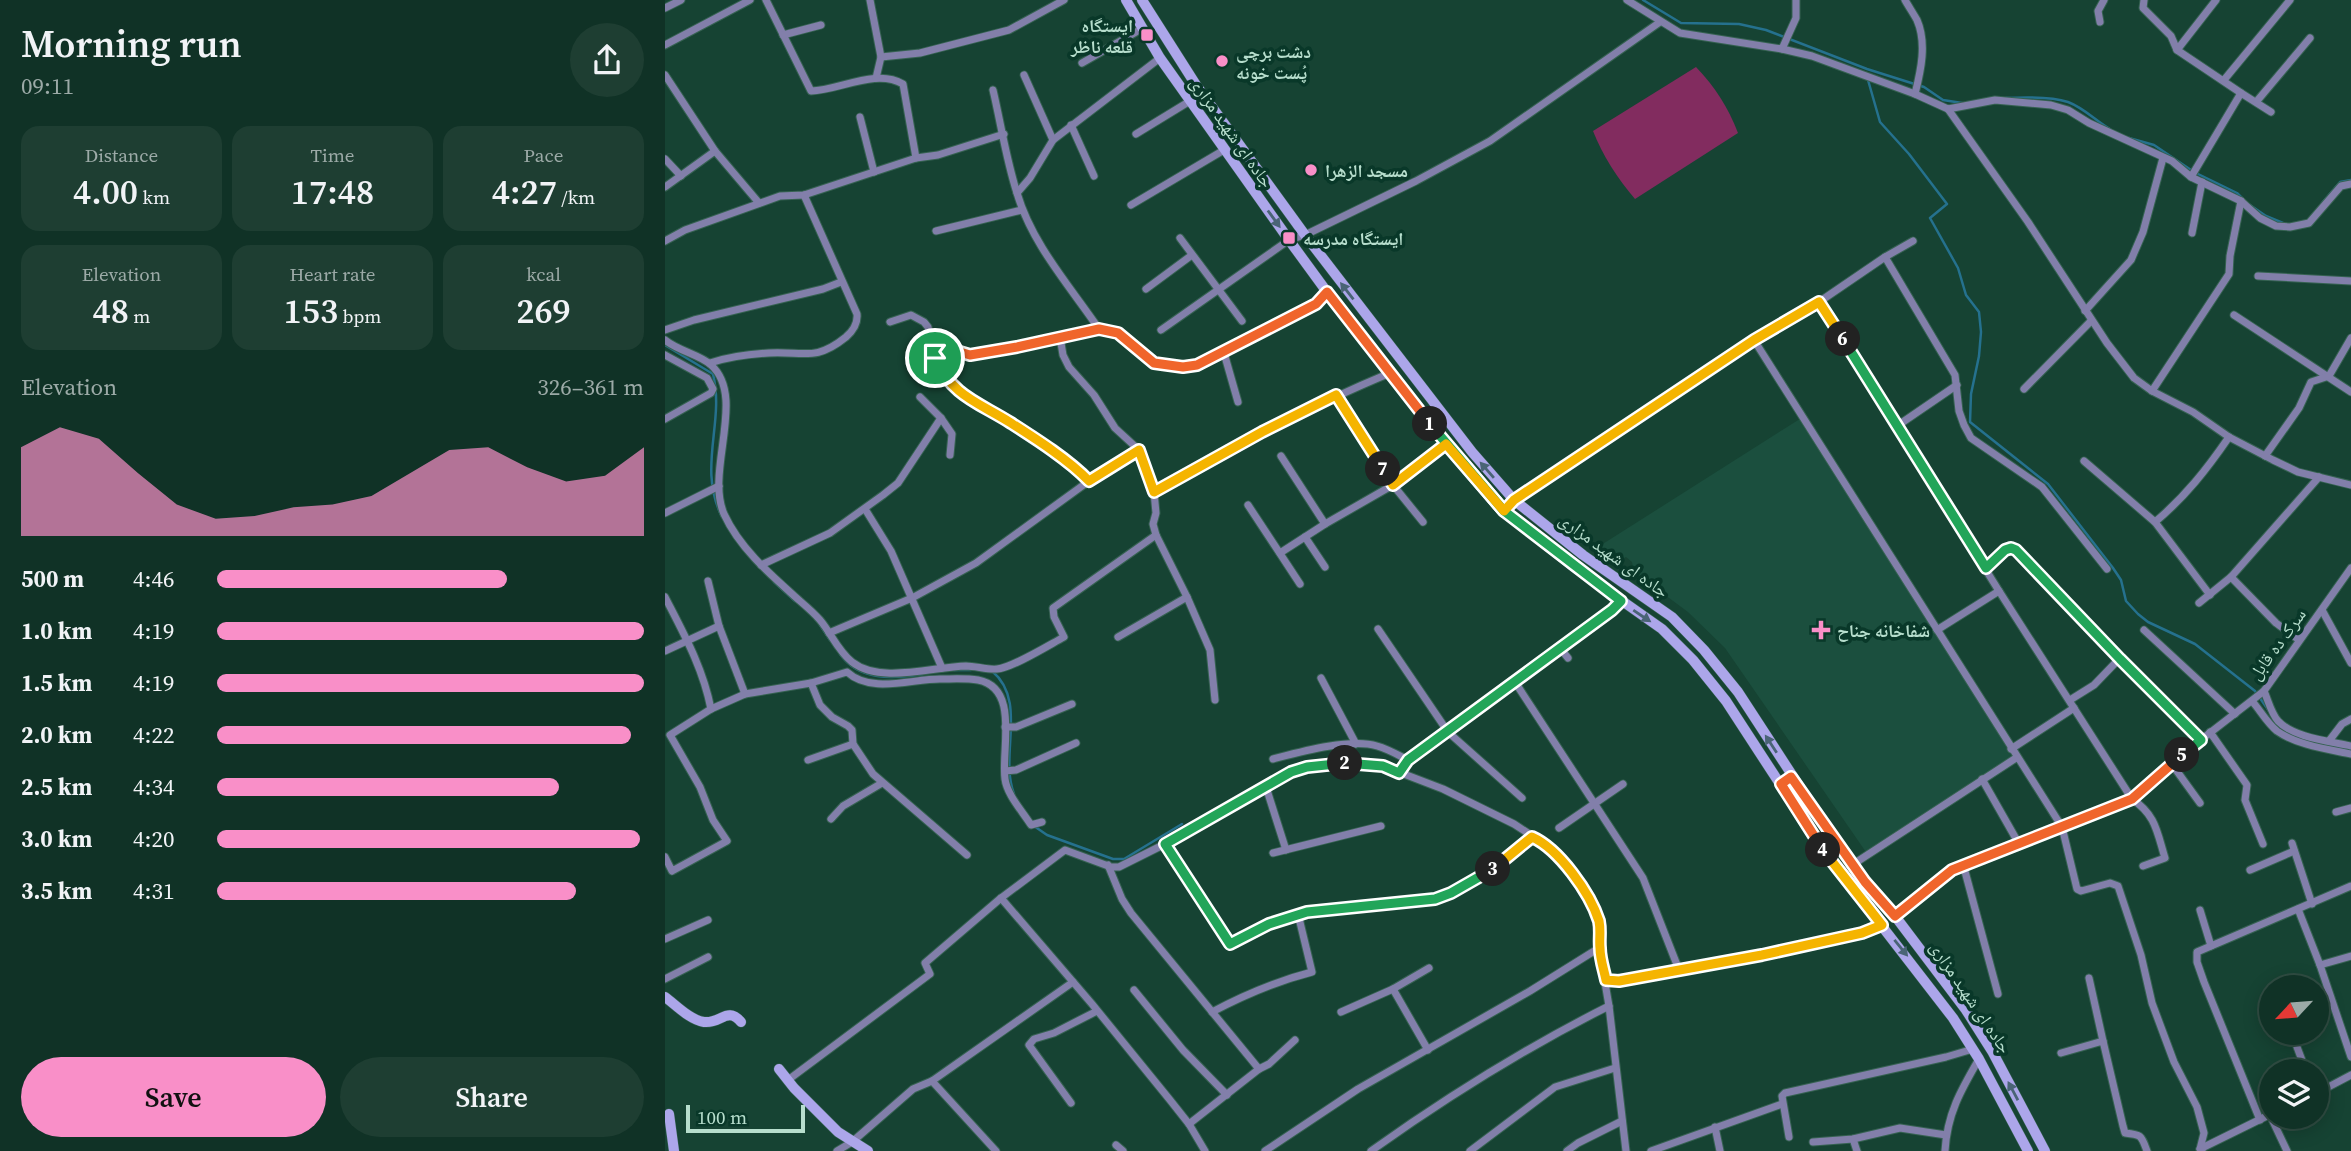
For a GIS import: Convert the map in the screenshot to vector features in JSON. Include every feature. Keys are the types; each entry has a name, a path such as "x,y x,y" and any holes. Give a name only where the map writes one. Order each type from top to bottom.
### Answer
{"main road":[{"name":"جاده ای شهید مزاری","path":"1125,0 1190,102 1289,240 1446,444 1504,511 1621,601 1663,629 1693,660 1726,701 1823,850 1946,1008 1979,1059 2028,1151"},
{"name":"جاده ای شهید مزاری","path":"1142,0 1196,85 1305,236 1472,453 1514,500 1583,555 1672,617 1704,650 1738,692 1791,777 1852,865 1895,916 1966,1010 2045,1151"},
{"path":"1781,784 1791,777"},
{"path":"665,997 702,1022 730,1014 736,1016 741,1023"},
{"path":"779,1069 838,1132 868,1151"},
{"path":"670,1114 674,1151"}],"street":[{"path":"665,8 681,0"},
{"path":"665,45 750,0"},
{"path":"766,0 811,91 876,78 896,80 903,84 916,158"},
{"path":"870,0 881,57 876,78"},
{"path":"881,57 919,53 1009,30 1064,0"},
{"path":"1627,0 1680,33 1812,56 1948,109 2119,361 2140,383 2193,412 2229,437 2298,472 2351,485"},
{"path":"1782,49 1796,18 1796,0"},
{"path":"1905,0 1917,22 1922,39 1921,71 1915,94"},
{"path":"2100,22 2098,11 2104,0"},
{"path":"2144,0 2143,8 2171,36 2177,50 2271,111"},
{"path":"2177,50 2216,0"},
{"path":"2224,80 2290,0"},
{"path":"1161,330 1289,240 1305,236 1490,141 1660,22"},
{"path":"783,35 821,24"},
{"path":"1082,63 1143,28"},
{"path":"2257,101 2310,38"},
{"path":"1017,193 1053,140 1160,58"},
{"path":"665,75 715,150 759,203"},
{"path":"1024,75 1053,140"},
{"path":"993,90 1004,147 1022,210 1044,251 1099,329"},
{"path":"2190,177 2241,93"},
{"path":"1948,109 1995,100 2051,105 2068,110 2089,123 2172,162 2190,177 2241,201 2260,218 2276,226 2290,228 2309,223 2341,186 2351,184"},
{"path":"1136,134 1190,102"},
{"path":"860,117 874,172"},
{"path":"1071,125 1094,176"},
{"path":"665,241 685,230 780,196 804,195 916,158 939,155 1003,134"},
{"path":"665,187 715,150"},
{"path":"1131,205 1224,150"},
{"path":"2085,311 2131,260 2143,232 2163,158"},
{"path":"665,159 681,176"},
{"path":"2192,233 2202,182"},
{"path":"710,363 767,353 821,353 851,333 858,322 857,314 804,195"},
{"path":"2152,391 2229,274 2241,201"},
{"path":"936,230 1022,210"},
{"path":"1180,238 1242,321"},
{"path":"1504,511 1514,500 1754,340 1913,241"},
{"path":"1146,289 1192,255"},
{"path":"1885,257 1955,375 1959,411 1972,438 2042,487 2107,569"},
{"path":"2258,276 2351,281"},
{"path":"665,330 841,282"},
{"path":"935,358 950,349 970,355 1099,329 1118,333 1154,363 1183,367 1197,365 1316,304 1327,292"},
{"path":"1819,302 2132,799 2145,808 2154,820 2165,858 2143,866"},
{"path":"890,322 911,315 924,322 929,327 935,358 942,373 961,395 1011,423 1089,481"},
{"path":"2234,315 2351,392"},
{"path":"2024,389 2091,321"},
{"path":"1060,337 1063,355 1069,367 1094,395 1115,428 1139,450 1154,492 1156,513 1153,524 1156,534 1210,650 1215,700"},
{"path":"2265,456 2299,408 2311,382 2329,376 2351,338"},
{"path":"665,340 687,354 710,363 725,389 726,413 719,486 723,512 736,534 761,565 819,619 853,663 886,674 974,666 988,676 1003,701 1005,782 1031,825 1042,822"},
{"path":"1754,340 2061,827 2078,891 2110,883 2118,886 2141,955 2152,1003 2174,1062 2197,1107 2204,1133 2199,1150"},
{"path":"1224,353 1238,402"},
{"path":"665,355 707,379 713,392 665,419"},
{"path":"1154,492 1262,432 1336,395 1390,373"},
{"path":"1897,426 1957,385"},
{"path":"1336,395 1393,485 1423,522"},
{"path":"920,397 941,418 952,434 950,455"},
{"path":"761,565 830,533 898,483 941,418"},
{"path":"2155,522 2179,502 2206,471 2229,437"},
{"path":"1280,553 1393,485 1446,444"},
{"path":"829,633 912,598 976,563 1089,481 1139,450"},
{"path":"1281,456 1325,524"},
{"path":"2084,461 2155,522 2210,595"},
{"path":"2199,603 2231,577 2319,477"},
{"path":"665,513 719,486"},
{"path":"1248,505 1300,584"},
{"path":"865,509 891,551 941,668"},
{"path":"665,858 672,871 727,841 713,820 700,787 670,735 711,709 745,694 811,683 847,672 855,680 898,683 988,676 1065,638 1054,617 1053,608 1156,534"},
{"path":"1305,537 1325,567"},
{"path":"1986,568 2005,550 2016,550 2201,740"},
{"name":"سرک ده قابل","path":"1895,916 1963,864 2132,799 2171,763 2264,691 2351,568"},
{"path":"2231,577 2276,623 2299,640"},
{"path":"708,581 719,626 745,694"},
{"path":"1937,630 1999,591"},
{"path":"665,597 688,640 706,684 711,709"},
{"path":"1118,637 1187,597"},
{"path":"1400,771 1408,760 1621,601"},
{"path":"2322,610 2351,663"},
{"path":"665,651 719,626"},
{"path":"1378,629 1448,732 1522,798"},
{"path":"2144,630 2235,714"},
{"path":"1560,648 1568,658"},
{"path":"2011,749 2072,704 2120,659"},
{"path":"1321,678 1356,744"},
{"path":"1515,682 1643,878 1679,970"},
{"path":"811,683 820,705 852,730 853,744 882,783 967,855"},
{"path":"2264,691 2279,721 2301,734 2351,746"},
{"path":"2252,701 2271,725 2286,736 2351,754"},
{"path":"1005,727 1016,727 1072,704"},
{"path":"2329,741 2342,723 2351,719"},
{"path":"2210,732 2247,785 2245,800 2263,844"},
{"path":"1005,771 1016,770 1076,743"},
{"path":"808,760 853,744"},
{"path":"1273,759 1317,748 1356,744 1375,745 1408,760"},
{"path":"1852,865 2016,758"},
{"path":"788,1080 930,974 925,963 1001,898 1065,850 1119,867 1165,844 1291,772 1331,763 1369,764 1400,771 1514,824 1547,846 1565,864 1594,908 1601,932 1599,948 1612,981 1609,1006 1626,1151"},
{"path":"2171,763 2200,803"},
{"path":"1983,779 2019,844"},
{"path":"831,819 843,806 882,783"},
{"path":"1559,828 1623,785"},
{"path":"1266,787 1286,850"},
{"path":"2336,813 2351,808"},
{"path":"1273,853 1381,826"},
{"path":"1165,844 1230,944 1269,924 1298,914 1435,899 1492,870 1532,837"},
{"path":"2250,870 2293,847 2312,904"},
{"path":"1963,864 1998,994"},
{"path":"1108,865 1131,913 1259,1069"},
{"path":"2259,1117 2197,962 2197,952 2351,886"},
{"path":"1001,898 1189,1124 1205,1151"},
{"path":"2298,909 2321,965 2351,1057"},
{"path":"2200,910 2211,946"},
{"path":"1212,1012 1285,978 1312,972 1298,914"},
{"path":"665,939 708,920"},
{"path":"1612,981 1862,933 1882,925"},
{"path":"1265,1151 1359,1089 1428,1051 1599,948"},
{"path":"2321,965 2351,956"},
{"path":"665,979 708,957"},
{"path":"1341,1012 1393,989 1429,968"},
{"path":"2089,978 2125,1133 2137,1133 2142,1137 2147,1151"},
{"path":"837,1151 852,1142 913,1089 932,1081 1073,982"},
{"path":"1393,989 1428,1051"},
{"path":"1134,990 1183,1049 1227,1095"},
{"path":"1371,1151 1470,1084 1609,1006"},
{"path":"1071,1103 1028,1045 1034,1039 1054,1033 1097,1011"},
{"path":"1189,1124 1269,1064 1295,1040"},
{"path":"2061,1053 2103,1041"},
{"path":"1789,1137 1782,1104 1782,1096 1785,1093 1973,1049"},
{"path":"1945,1151 1952,1110 1979,1059"},
{"path":"1470,1151 1555,1087 1615,1068"},
{"path":"2329,1087 2351,1075"},
{"path":"932,1081 996,1151"},
{"path":"1651,1151 1782,1104"},
{"path":"2199,1150 2259,1120"},
{"path":"1567,1151 1622,1121"},
{"path":"1715,1127 1720,1151"},
{"path":"1812,1142 1853,1139 1900,1128 1946,1135"},
{"path":"2277,1129 2287,1151"},
{"path":"1853,1139 1857,1151"},
{"path":"1116,1145 1123,1151"}],"shaded area":[{"path":"1696,67 1720,98 1738,133 1635,199 1611,166 1593,131"},
{"name":"شفاخانه جناح","path":"1803,417 2016,761 1868,855 1725,648 1688,612 1634,572 1632,562 1626,557 1618,561 1598,547"}],"waterway":[{"path":"1643,0 1681,23 1739,24 1766,30 1867,69 1924,87 1943,100 1962,103"},
{"path":"1868,80 1880,122 1909,154 1947,204 1930,218 1958,268 1966,295 1979,312 1981,332 1971,394 1970,422 2048,484 2113,568 2121,580 2126,601 2138,614 2148,622 2195,644 2255,691 2269,711"},
{"path":"2006,98 2045,98 2068,102 2110,129"},
{"path":"2129,138 2154,145 2194,172 2242,198"},
{"path":"2322,203 2340,182 2351,180"},
{"path":"2247,203 2266,216 2283,223"},
{"path":"665,345 713,374 716,410 712,480 722,517"},
{"path":"774,582 795,601"},
{"path":"820,625 830,640"},
{"path":"840,654 848,663 867,674 889,677 923,674"},
{"path":"954,670 971,670"},
{"path":"992,671 1003,683 1009,697 1009,763 1014,794"},
{"path":"2337,747 2351,750"},
{"path":"1034,826 1047,835 1113,859 1124,859 1182,824"}],"place":[{"name":"ایستگاه قلعه ناظر","path":"1147,35"},
{"name":"دشت برچی پُست خونه","path":"1222,61"},
{"name":"مسجد الزهرا","path":"1311,170"},
{"name":"ایستگاه مدرسه","path":"1289,238"},
{"name":"شفاخانه جناح","path":"1821,630"}],"route":[{"path":"935,358 942,373 961,395 1011,423 1089,481 1139,450 1154,492 1262,432 1336,395 1393,485 1446,444 1461,462 1498,503 1504,511 1514,500 1754,340 1819,302 1986,568 2005,550 2016,550 2201,740 2132,799 1963,864 1895,916 1865,882 1791,777 1781,784 1823,850 1882,925 1862,933 1762,955 1619,981 1606,980 1599,948 1601,932 1594,908 1565,864 1554,852 1532,837 1492,870 1435,899 1307,912 1269,924 1230,944 1165,844 1291,772 1307,767 1356,762 1383,766 1399,773 1408,760 1621,601 1504,511 1498,503 1461,462 1450,449 1390,373 1327,292 1316,304 1197,365 1183,367 1154,363 1118,333 1099,329 970,355 950,349 935,358"}]}
